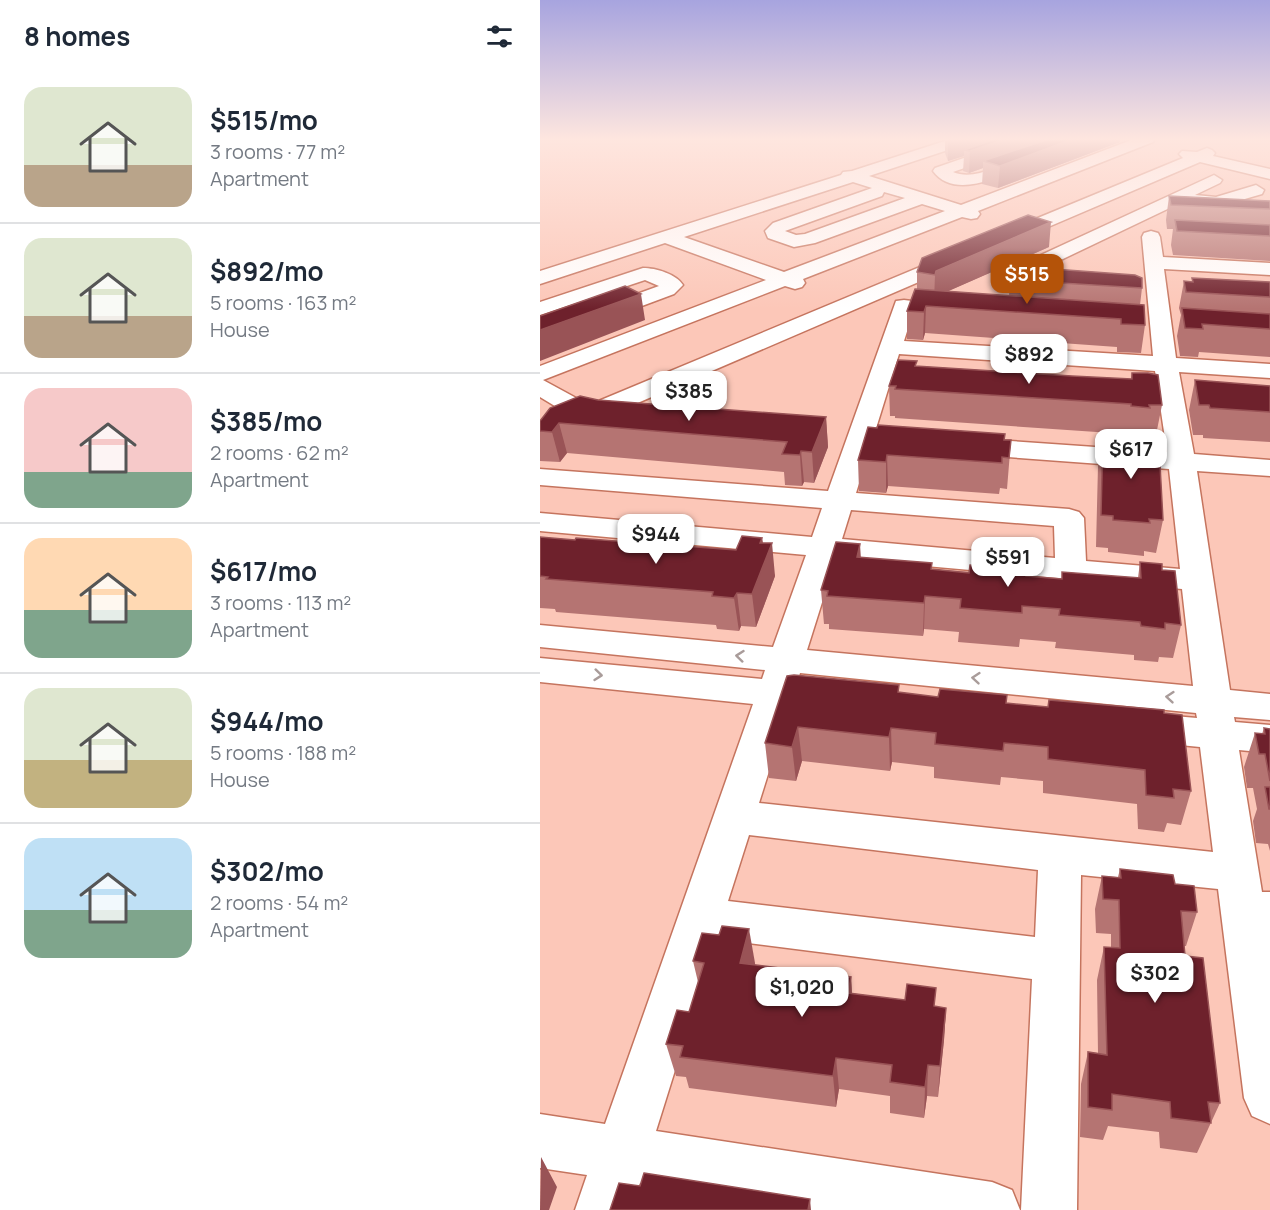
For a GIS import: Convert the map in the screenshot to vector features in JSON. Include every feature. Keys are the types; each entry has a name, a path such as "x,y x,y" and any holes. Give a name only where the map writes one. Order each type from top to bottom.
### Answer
{"street":[{"path":"540,269 778,195"},
{"path":"540,278 785,195"},
{"path":"880,195 779,227 774,231 775,234 794,241 808,239 923,198"},
{"path":"864,207 886,195"},
{"path":"915,195 1024,230 1103,234 1155,280 1220,281"},
{"path":"545,377 1003,195"},
{"path":"540,435 1024,230 1078,195"},
{"path":"1175,199 1182,195"},
{"path":"1175,199 1217,202 1247,195"},
{"path":"1175,199 1155,280 1182,462 1215,718 1250,898 1270,1098"},
{"path":"1155,280 1224,219"},
{"path":"779,227 803,229 833,220"},
{"path":"1068,288 1023,286 1008,281 1009,277 1103,234"},
{"path":"603,1210 858,438 915,307 862,299 784,281 665,237"},
{"path":"1155,280 1270,269"},
{"path":"540,309 644,274 651,274 673,285 667,290 540,337"},
{"path":"545,377 590,366 736,312"},
{"path":"890,368 1170,390 1270,371"},
{"path":"545,377 588,415 605,420 628,422"},
{"path":"939,444 1270,468"},
{"path":"540,477 1069,518 1071,568"},
{"path":"540,522 823,545 1197,580"},
{"path":"540,636 780,677 833,699"},
{"path":"540,670 780,677 1215,718 1270,739"},
{"path":"1031,717 1215,718 1270,706"},
{"path":"734,817 1060,855 1250,898"},
{"path":"1049,1210 1060,855"},
{"path":"700,917 1057,961"},
{"path":"540,1141 992,1210"}],"building":[{"path":"1169,196 1270,201 1270,209 1171,205"},
{"path":"1028,215 1051,222 936,271 935,275 917,272 922,258"},
{"path":"1175,220 1270,225 1270,236 1177,231"},
{"path":"1011,266 1135,275 1142,278 1142,288 1010,280"},
{"path":"1192,278 1270,282 1270,297 1186,292 1184,281 1193,282"},
{"path":"625,286 641,294 540,330 540,316"},
{"path":"915,289 1144,305 1145,325 1121,324 1121,319 926,306 924,312 907,311"},
{"path":"1182,308 1270,314 1270,329 1202,324 1203,329 1185,328"},
{"path":"898,360 917,361 915,366 1072,376 1132,379 1132,373 1148,373 1158,375 1162,405 1149,405 1150,408 1131,406 1131,404 895,389 896,386 889,386"},
{"path":"1195,380 1270,386 1270,412 1210,408 1209,405 1199,405"},
{"path":"580,396 598,400 826,417 812,452 801,451 800,455 782,454 787,442 559,423 552,432 540,431 540,421 550,408"},
{"path":"878,425 1005,434 1004,440 1011,440 1009,458 1002,457 1002,463 887,455 886,462 858,460 868,427 877,428"},
{"path":"1103,435 1154,440 1154,445 1159,446 1163,520 1149,519 1150,523 1113,520 1113,516 1101,515"},
{"path":"742,536 762,538 760,543 772,543 752,594 737,593 734,598 712,596 713,592 546,579 548,577 540,576 540,537 736,550"},
{"path":"836,542 860,544 857,557 932,563 931,569 969,573 970,565 1026,570 1026,576 1062,579 1062,572 1141,578 1140,562 1162,564 1162,570 1175,571 1181,625 1165,623 1165,629 1141,626 1140,622 1059,615 1060,609 1022,606 1022,613 960,608 961,599 925,596 924,603 827,596 828,591 821,590"},
{"path":"787,676 899,685 898,692 938,697 940,689 1007,695 1006,703 1048,707 1049,700 1164,710 1164,713 1182,715 1191,791 1173,789 1174,798 1146,795 1145,770 1048,759 1048,747 1004,743 1003,751 935,744 936,733 891,728 889,737 798,727 792,747 765,743"},
{"path":"1264,728 1270,729 1270,781 1265,754 1259,754 1255,733 1265,734"},
{"path":"1265,787 1270,787 1270,809 1269,809"},
{"path":"1120,869 1173,875 1175,884 1194,886 1197,912 1181,911 1185,956 1203,958 1220,1103 1208,1102 1211,1123 1171,1118 1170,1102 1112,1094 1112,1110 1088,1107 1088,1052 1107,1055 1104,947 1120,948 1119,900 1103,899 1102,876 1121,878"},
{"path":"722,926 749,929 740,963 851,977 848,993 905,1000 907,984 936,988 934,1006 946,1008 940,1066 928,1065 925,1087 890,1082 892,1065 836,1058 833,1076 680,1057 683,1046 666,1044 677,1010 689,1012 704,963 693,961 702,933 719,935"},
{"path":"644,1173 810,1199 808,1210 610,1210 619,1183 640,1186"}]}
